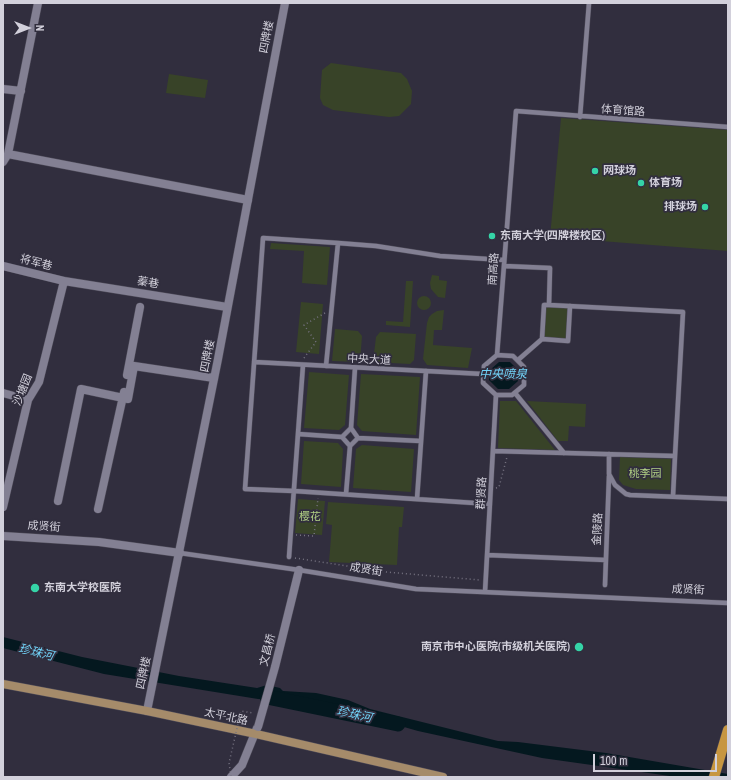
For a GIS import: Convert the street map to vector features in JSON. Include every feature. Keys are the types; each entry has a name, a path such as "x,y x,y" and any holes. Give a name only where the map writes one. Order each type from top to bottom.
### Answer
{"main road":[{"name":"太平北路","path":"3,684 257,731 443,777"},
{"path":"714,777 728,730"}],"street":[{"path":"3,162 8,154 38,3"},
{"name":"四牌楼","path":"147,711 180,553 285,3"},
{"path":"3,89 21,91"},
{"path":"8,154 248,200"},
{"name":"将军巷","path":"3,266 64,281"},
{"name":"蓁巷","path":"64,281 227,307"},
{"name":"沙塘园","path":"3,506 28,400 39,382 64,281"},
{"path":"98,509 123,398 140,307"},
{"path":"58,501 81,389 128,399 134,366 214,378"},
{"path":"3,393 28,400"},
{"name":"成贤街","path":"3,536 99,542 180,553"},
{"name":"文昌桥","path":"231,777 242,765 257,731 275,667 299,570"}],"lane":[{"path":"580,117 589,3"},
{"name":"体育馆路","path":"516,111 728,127"},
{"name":"南高路","path":"497,355 516,111"},
{"path":"490,504 293,490 245,489 263,238 376,246 440,256 504,260"},
{"path":"326,366 338,244"},
{"path":"504,266 550,268 549,305"},
{"path":"542,339 544,305 683,312 673,496"},
{"path":"518,360 542,339 568,340 570,306"},
{"path":"497,355 513,356 524,367 524,385 512,396 496,395 483,383 484,366 497,355"},
{"name":"中央大道","path":"254,362 483,374"},
{"path":"289,557 298,434 301,365"},
{"path":"355,368 351,428 358,438"},
{"path":"417,499 426,371"},
{"path":"515,393 564,453"},
{"name":"群贤路","path":"485,592 496,395"},
{"path":"342,437 351,428"},
{"path":"298,434 342,437 350,446"},
{"path":"346,494 350,446 358,438 421,441"},
{"path":"493,451 675,456"},
{"name":"金陵路","path":"605,585 609,454"},
{"path":"609,474 615,485 622,492 630,496 673,496 728,499"},
{"name":"成贤街","path":"180,553 416,589 728,603"},
{"path":"487,555 606,560"}],"path":[{"path":"301,365 316,342 304,325 332,309"},
{"path":"491,490 499,487 507,457 517,456 520,452"},
{"path":"291,534 314,536 318,492"},
{"path":"289,557 386,572 485,580"},
{"path":"231,777 229,763 241,711 261,715"}],"green space":[{"path":"331,63 401,73 407,79 412,91 411,104 399,116 389,117 333,110 323,105 320,98 322,70"},
{"path":"169,74 208,80 205,98 166,93"},
{"name":"体育场","path":"561,118 728,130 728,251 550,237"},
{"path":"271,243 330,247 327,285 302,283 304,251 270,249"},
{"path":"432,275 439,276 439,280 447,281 445,298 438,297 431,289 430,283"},
{"path":"406,281 413,281 410,327 386,325 386,321 403,322"},
{"path":"421,296 427,296 431,300 431,306 427,310 421,310 417,306 417,300"},
{"path":"301,302 323,304 319,354 296,352"},
{"path":"544,305 570,306 568,341 542,339"},
{"path":"444,310 442,330 434,330 433,345 472,348 468,368 427,365 423,359 429,317 437,311"},
{"path":"335,329 358,331 362,336 360,362 332,361"},
{"path":"380,332 416,334 414,360 410,364 373,362 376,337"},
{"path":"309,372 349,375 345,425 339,430 304,428"},
{"path":"361,374 420,377 416,435 362,431 357,425"},
{"path":"500,401 516,401 555,450 498,448"},
{"path":"527,401 586,404 585,427 569,426 568,441 558,441"},
{"path":"304,441 338,443 343,449 341,487 301,484"},
{"path":"362,445 414,449 411,492 353,488 356,449"},
{"name":"桃李园","path":"620,457 671,459 670,490 636,489 623,485 619,480"},
{"name":"樱花","path":"298,499 325,501 322,535 295,533"},
{"path":"328,502 404,507 402,527 399,527 397,565 329,562 332,525 326,524"}],"water":[{"name":"中央喷泉","path":"499,362 510,362 518,370 518,381 509,389 498,389 489,380 490,370"},
{"path":"3,637 82,657 179,676 257,688 267,685 280,688 283,691 316,693 348,700 370,709 498,741 518,742 606,753 728,774 728,777 677,777 542,758 418,731 348,711 305,702 258,699 104,674 3,648"}],"waterway":[{"name":"珍珠河","path":"267,697 398,724"}],"place":[{"name":"网球场","path":"595,171"},
{"name":"体育场","path":"641,183"},
{"name":"排球场","path":"705,207"},
{"name":"东南大学(四牌楼校区)","path":"492,236"},
{"name":"东南大学校医院","path":"35,588"},
{"name":"南京市中心医院(市级机关医院)","path":"579,647"}]}
